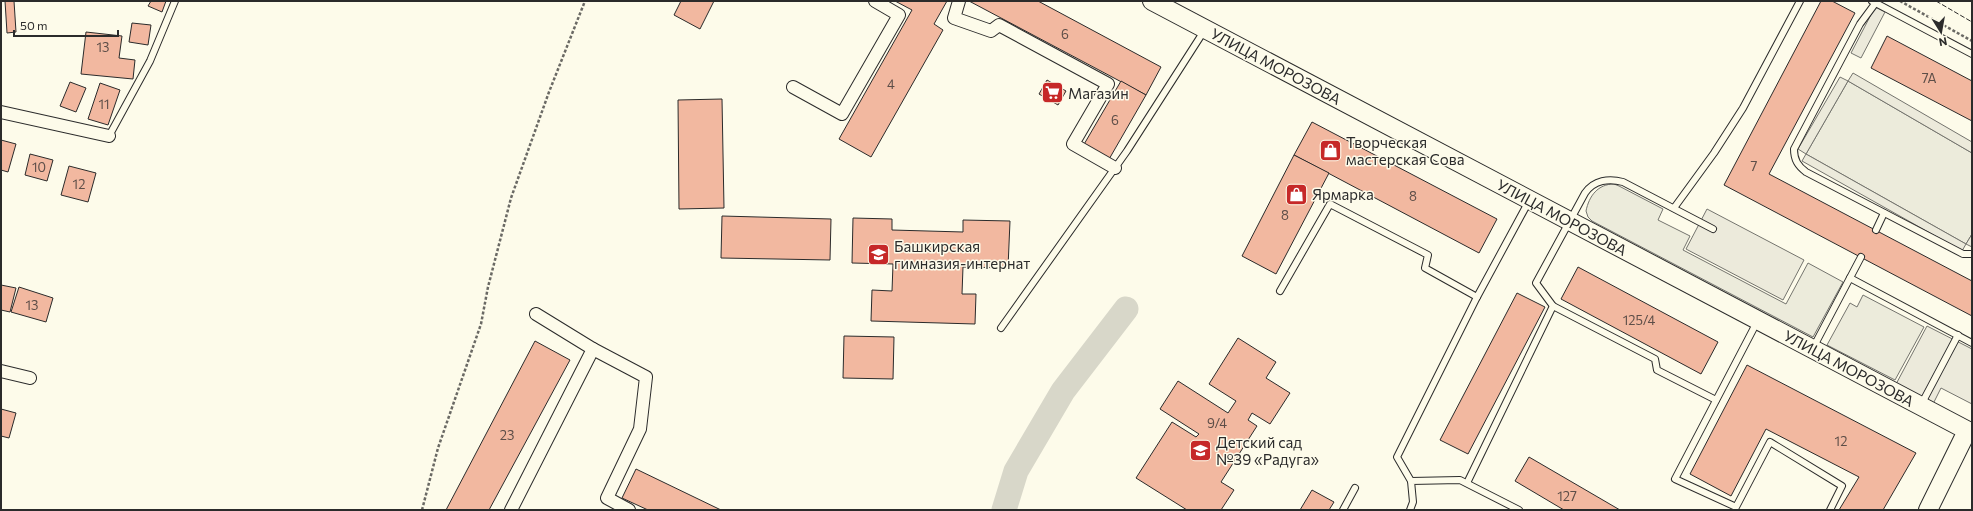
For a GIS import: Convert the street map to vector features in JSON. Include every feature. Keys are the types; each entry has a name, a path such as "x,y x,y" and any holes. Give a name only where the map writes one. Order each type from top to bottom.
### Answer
{"street":[{"path":"794,87 842,114 899,15 875,1"},
{"path":"959,1 954,18 991,31 999,24 1108,84 1073,144 1115,168"},
{"name":"УЛИЦА МОРОЗОВА","path":"1152,1 1970,432"},
{"path":"1,112 109,136"},
{"path":"536,314 593,349 646,377 640,429 607,498 629,510"},
{"path":"511,510 593,349"},
{"path":"1,371 30,378"},
{"path":"1928,510 1970,432"}],"lane":[{"path":"109,136 150,61 175,1"},
{"path":"1674,208 1710,159 1743,108 1800,1"},
{"path":"1972,54 1875,2 1857,31 1794,149 1794,155 1799,167 1806,172 1963,254 1972,254"},
{"path":"1001,328 1115,168 1206,29"},
{"path":"1713,229 1623,182 1609,180 1600,181 1587,190 1536,283 1553,306 1656,359 1658,370 1716,400"},
{"path":"1410,510 1413,502 1411,481 1397,457 1477,297 1529,200"},
{"path":"1280,291 1330,204 1428,255 1425,268 1477,297"},
{"path":"1876,230 1884,213"},
{"path":"1812,349 1861,257"},
{"path":"1850,278 1972,343"},
{"path":"1467,483 1553,306"},
{"path":"1758,320 1676,479 1736,507 1770,442 1842,486 1830,510"},
{"path":"1920,406 1958,335"},
{"path":"1411,481 1460,480 1519,510"},
{"path":"1343,510 1355,488"}],"path":[{"path":"422,510 438,448 481,324 488,287 511,198 549,92 585,1"},
{"path":"1900,1 1972,41"}],"shaded area":[{"path":"1875,7 1885,12 1861,58 1851,53"},
{"path":"1853,73 1972,142 1972,153 1848,81"},
{"path":"1840,77 1848,81 1806,154 1798,149"},
{"path":"1848,81 1972,153 1972,234 1966,244 1806,154"},
{"path":"1806,154 1966,244 1962,251 1802,161"},
{"path":"1614,184 1663,209 1658,220 1690,236 1683,250 1786,304 1808,263 1843,282 1813,337 1592,221 1588,217 1586,211 1589,200 1595,192 1603,186"},
{"path":"1707,209 1804,260 1783,300 1686,249"},
{"path":"1972,234 1972,247 1966,244"},
{"path":"1863,295 1924,327 1895,380 1827,345 1850,303 1857,307"},
{"path":"1927,326 1972,349 1972,404 1941,388 1932,406 1895,386"}],"building":[{"path":"5,1 14,1 16,32 7,33"},
{"path":"151,1 166,1 162,12 148,6"},
{"path":"681,1 714,1 700,29 674,15"},
{"path":"895,1 947,1 934,24 943,30 871,157 839,139 912,10"},
{"path":"969,1 1038,1 1161,67 1146,95"},
{"path":"1821,1 1832,1 1855,13 1769,174 1972,281 1972,316 1724,185"},
{"path":"132,23 151,25 148,45 129,42"},
{"path":"86,32 122,36 119,58 135,60 133,79 81,74"},
{"path":"1887,36 1972,81 1972,121 1871,68"},
{"name":"Магазин","path":"1047,80 1066,91 1058,105 1039,94"},
{"path":"1121,81 1146,95 1108,161 1083,146"},
{"path":"70,82 86,88 76,112 60,106"},
{"path":"100,83 120,90 108,125 88,119"},
{"path":"722,99 724,208 679,209 678,100"},
{"path":"1312,122 1497,219 1479,253 1294,155"},
{"path":"1,140 16,144 8,172 1,170"},
{"path":"30,154 53,160 47,181 25,175"},
{"path":"1294,155 1329,173 1276,274 1242,256"},
{"path":"69,166 96,173 88,202 61,195"},
{"path":"722,216 831,219 830,260 721,258"},
{"path":"853,218 892,219 892,230 963,232 963,220 1010,221 1008,268 963,267 962,294 976,294 975,324 871,321 872,290 892,291 893,264 852,263"},
{"path":"1578,267 1718,342 1701,374 1561,299"},
{"path":"1,285 16,288 10,312 1,310"},
{"path":"19,287 53,298 46,322 11,312"},
{"path":"1517,293 1545,307 1468,454 1440,440"},
{"path":"844,336 894,337 893,379 843,378"},
{"path":"1238,338 1276,362 1266,378 1290,393 1270,424 1252,413 1248,420 1257,426 1221,482 1234,490 1221,510 1187,510 1136,478 1172,422 1196,437 1199,434 1160,409 1178,381 1228,413 1236,401 1209,384"},
{"path":"535,341 570,360 489,510 446,510"},
{"path":"1747,365 1916,453 1883,510 1839,510 1859,477 1766,429 1731,496 1690,474"},
{"path":"1,409 16,413 9,438 1,436"},
{"path":"1529,457 1620,510 1564,510 1515,481"},
{"path":"636,469 721,510 648,510 622,498"},
{"path":"1312,490 1334,502 1329,510 1300,510"}],"waterway":[{"path":"1004,510 1016,471 1063,391 1126,309"}],"fence":[{"path":"1936,1 1972,22"}],"place":[{"name":"Магазин","path":"1053,93"},
{"name":"Творческая мастерская Сова","path":"1331,151"},
{"name":"Ярмарка","path":"1296,194"},
{"name":"Башкирская гимназия-интернат","path":"878,255"},
{"name":"Детский сад №39 «Радуга»","path":"1200,451"}]}
